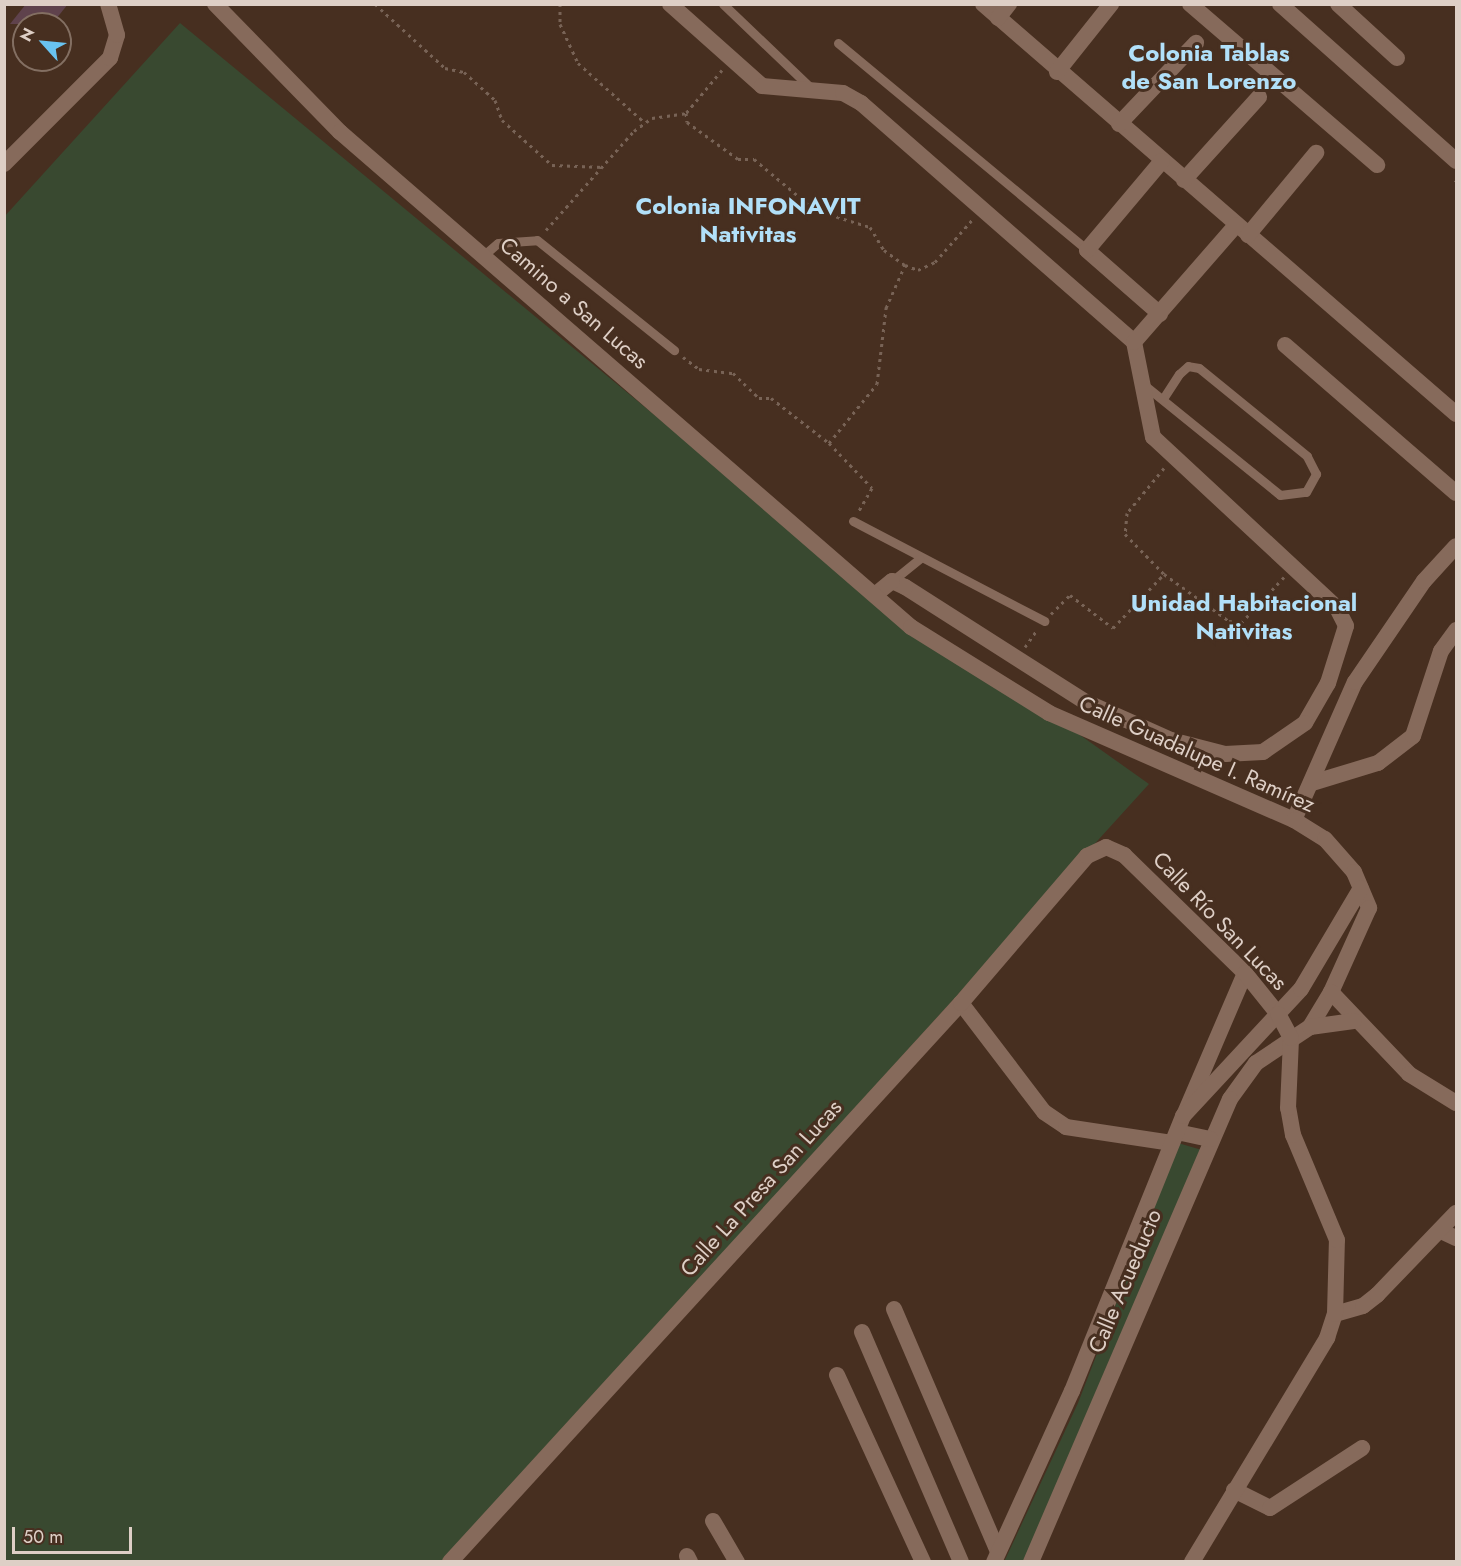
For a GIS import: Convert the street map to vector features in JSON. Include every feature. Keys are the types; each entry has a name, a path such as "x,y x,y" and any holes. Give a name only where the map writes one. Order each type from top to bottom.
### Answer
{"street":[{"path":"4,164 110,58 117,35 108,4"},
{"name":"Camino a San Lucas","path":"215,4 340,132 911,627"},
{"path":"670,4 762,86 843,93 861,103 983,206 1134,342 1153,437 1337,608 1346,626 1342,641 1305,723 1275,747 1246,754 1225,754 1171,740 1084,701 892,581 875,595"},
{"path":"983,4 1058,72 1456,414"},
{"path":"998,18 1009,4"},
{"path":"1058,72 1111,4"},
{"path":"1190,4 1377,165"},
{"path":"1280,4 1456,161"},
{"path":"1338,4 1397,58"},
{"path":"1119,124 1196,43"},
{"path":"1184,180 1259,97"},
{"path":"1134,342 1316,153"},
{"path":"1160,314 1087,250 1162,161"},
{"path":"1285,345 1456,493"},
{"path":"1294,820 1312,783 1320,751 1354,682 1425,581 1456,546"},
{"name":"Calle Guadalupe I. Ramírez","path":"911,627 1049,713 1294,820 1325,839 1361,888 1369,908 1331,992 1310,1026 1291,1038"},
{"path":"1312,783 1378,763 1413,736 1441,651 1456,630"},
{"name":"Calle Río San Lucas","path":"1106,847 1124,855 1245,973 1278,1014 1291,1038"},
{"name":"Calle La Presa San Lucas","path":"450,1562 962,1003 1088,856 1106,847"},
{"name":"Calle Acueducto","path":"1177,1130 1278,1014 1323,951 1361,888"},
{"path":"1323,951 1344,964"},
{"name":"Calle Acueducto","path":"996,1557 1067,1401 1177,1130 1245,973"},
{"path":"1331,992 1354,1021 1409,1074 1456,1103"},
{"path":"962,1003 1044,1112 1066,1127 1177,1130 1210,1138"},
{"path":"1310,1026 1354,1021"},
{"path":"1192,1562 1327,1338 1335,1314 1337,1240 1293,1135 1288,1108 1291,1038"},
{"name":"Calle Acueducto","path":"1030,1562 1210,1138 1241,1079 1291,1038"},
{"path":"1335,1314 1364,1306 1449,1235 1456,1213"},
{"path":"894,1309 996,1557"},
{"path":"862,1332 961,1562"},
{"path":"837,1375 923,1562"},
{"path":"1234,1490 1270,1509 1362,1448"},
{"path":"713,1521 737,1562"}],"lane":[{"path":"723,4 812,89"},
{"path":"838,43 1087,250"},
{"path":"484,255 498,243 537,240 674,350"},
{"path":"1141,383 1280,495 1306,492 1316,474 1307,456 1199,368 1183,370 1163,399"},
{"path":"853,521 919,559 1044,621"},
{"path":"892,581 919,559"}],"path":[{"path":"375,4 445,68 464,72 495,100 502,120 552,165 603,167"},
{"path":"560,4 560,24 578,63 645,123"},
{"path":"537,240 645,123 687,113 731,60"},
{"path":"687,113 687,122 738,159 754,159 815,210 870,227 884,250 905,265 918,270 935,262 983,206"},
{"path":"829,443 877,384 886,308 905,265"},
{"path":"674,350 699,369 733,373 759,398 771,398 829,443 872,488 853,521"},
{"path":"1173,456 1127,513 1125,534 1164,574 1229,621 1241,623 1293,567"},
{"path":"1044,621 1070,595 1113,628 1164,574"}],"green space":[{"path":"180,23 911,627 1049,713 1149,784 444,1561 5,1561 4,217"},
{"path":"1178,1143 1202,1150 1025,1561 1004,1562 1078,1403"}],"building":[{"path":"26,4 68,4 62,12 20,12"}],"district":[{"name":"Colonia Tablas de San Lorenzo","path":"1209,67"},
{"name":"Colonia INFONAVIT Nativitas","path":"748,220"},
{"name":"Unidad Habitacional Nativitas","path":"1244,617"}]}
